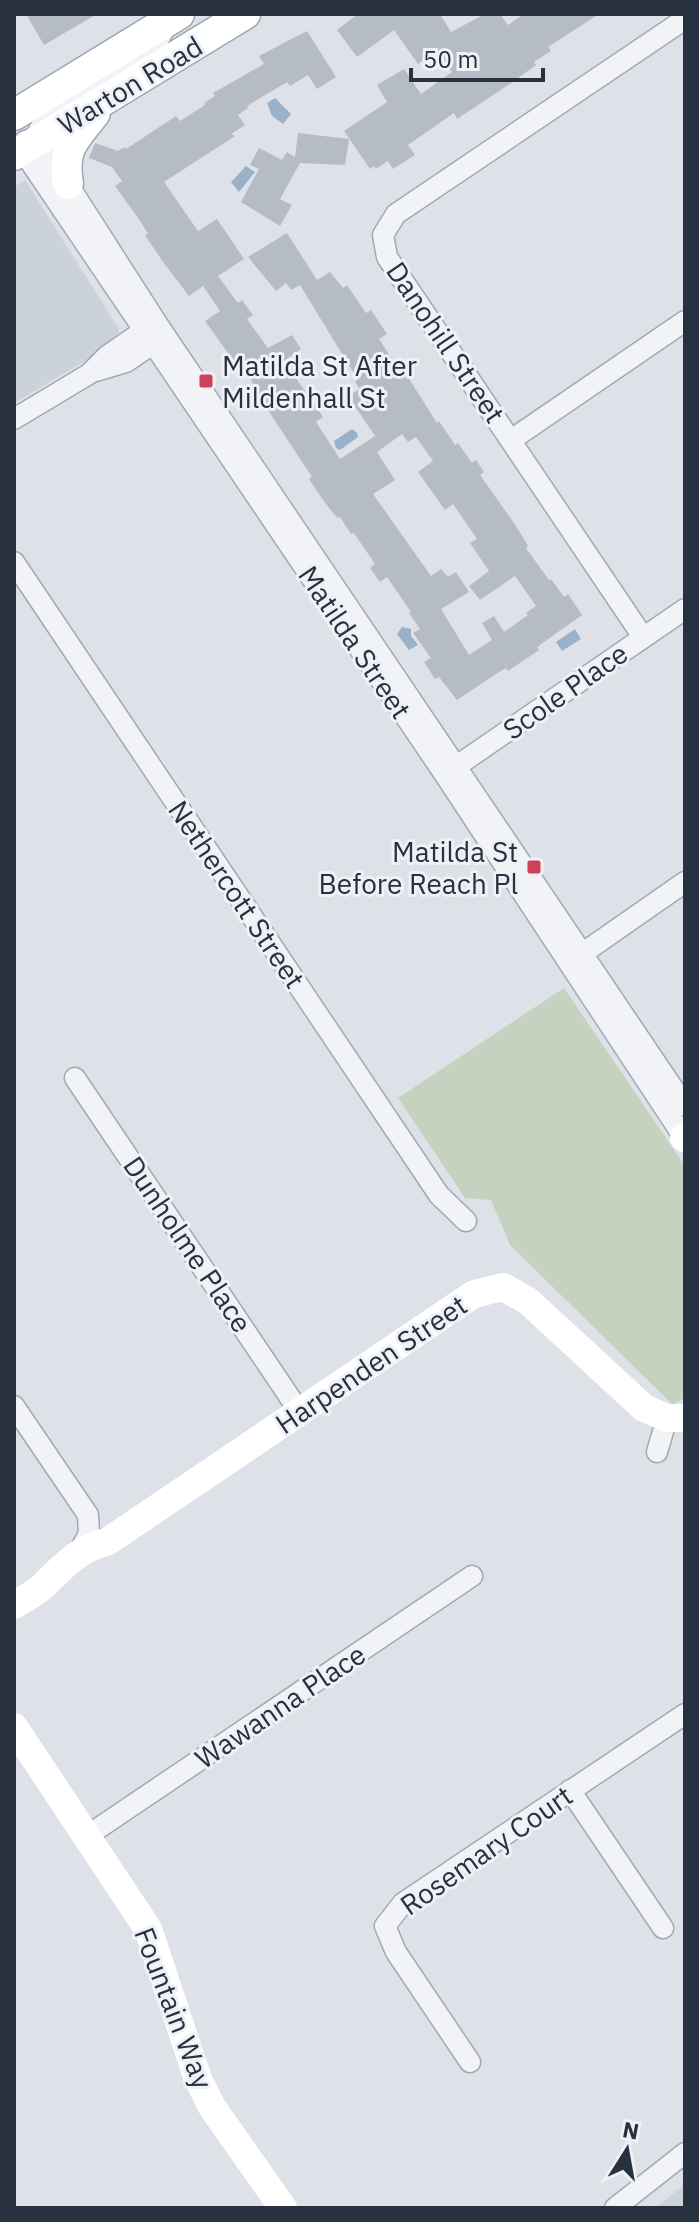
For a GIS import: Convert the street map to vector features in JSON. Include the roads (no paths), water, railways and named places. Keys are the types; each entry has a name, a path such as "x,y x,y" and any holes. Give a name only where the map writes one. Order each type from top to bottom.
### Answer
{"main road":[{"name":"Warton Road","path":"20,146 106,99 245,14"},
{"name":"Warton Road","path":"14,115 173,17"},
{"path":"68,184 64,161 68,150 106,99"}],"street":[{"path":"20,146 58,107 156,45 173,17"},
{"name":"Danohill Street","path":"643,637 387,257 383,235 396,214 685,19"},
{"name":"Matilda Street","path":"20,146 51,158 154,333"},
{"name":"Matilda Street","path":"20,146 154,333 576,957 685,1106"},
{"path":"511,440 685,321"},
{"path":"14,419 89,374 126,362 154,333"},
{"name":"Nethercott Street","path":"14,562 439,1195 466,1221"},
{"name":"Scole Place","path":"451,770 685,609"},
{"path":"576,957 685,882"},
{"name":"Matilda Street","path":"576,957 685,1138"},
{"name":"Dunholme Place","path":"75,1078 299,1411"},
{"name":"Harpenden Street","path":"44,1586 55,1571 91,1545 107,1542 474,1294 503,1287 528,1301 644,1408 676,1418 657,1452"},
{"path":"14,1406 88,1515 89,1533 78,1555"},
{"name":"Harpenden Street","path":"14,1605 44,1586 61,1582 100,1555 107,1542"},
{"name":"Wawanna Place","path":"87,1836 472,1576"},
{"name":"Rosemary Court","path":"470,2062 396,1952 385,1926 403,1903 685,1714"},
{"name":"Fountain Way","path":"14,1727 148,1929 198,2079 212,2107 283,2208"},
{"path":"570,1790 663,1928"},
{"path":"615,2208 685,2153"}],"water":[{"path":"275,98 291,114 283,124 272,116 267,103"},
{"path":"246,166 255,172 239,192 231,182"},
{"path":"352,429 358,437 340,450 336,448 334,441"},
{"path":"402,627 411,629 411,636 418,645 409,650 397,634"},
{"path":"575,629 581,639 562,651 556,642"}],"place":[{"name":"Matilda St After Mildenhall St","path":"206,381"},
{"name":"Matilda St Before Reach Pl","path":"534,867"}]}
